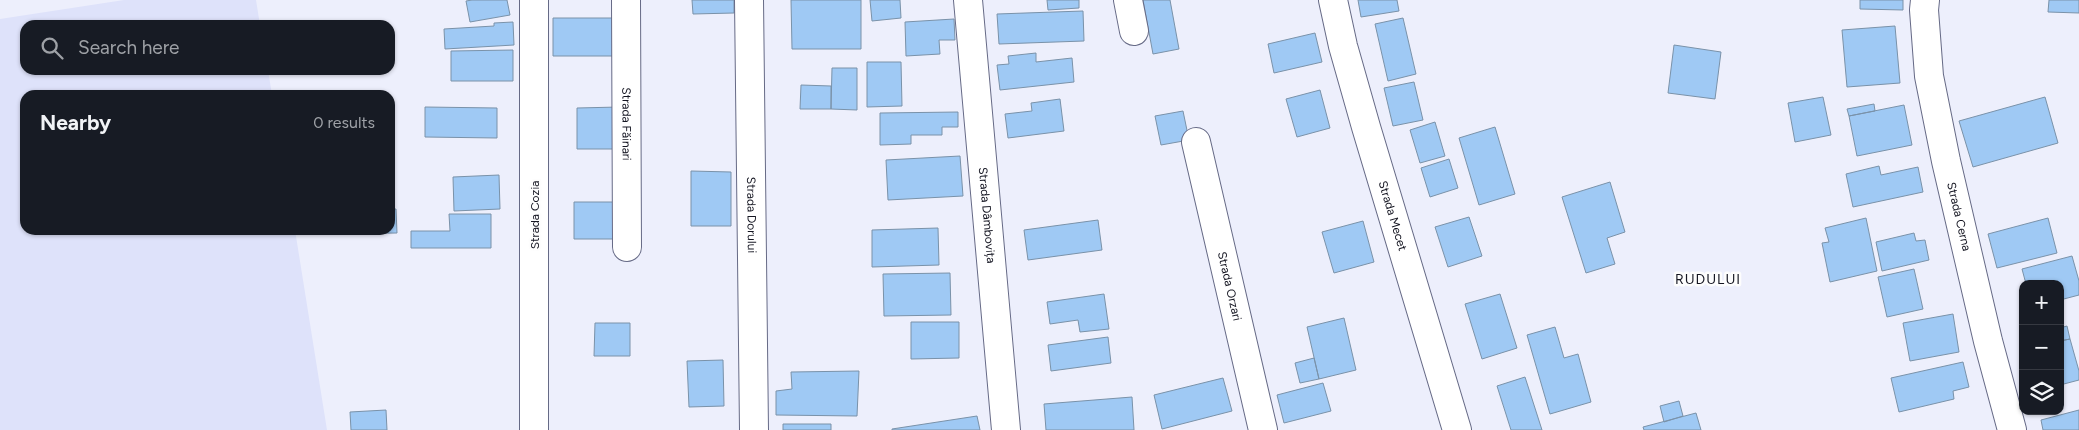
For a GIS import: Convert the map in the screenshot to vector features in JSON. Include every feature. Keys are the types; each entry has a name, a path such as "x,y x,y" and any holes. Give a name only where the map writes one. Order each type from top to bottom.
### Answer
{"street":[{"name":"Strada Cozia","path":"534,0 534,430"},
{"name":"Strada Făinari","path":"626,0 627,247"},
{"name":"Strada Dorului","path":"749,0 754,430"},
{"name":"Strada Dâmbovița","path":"968,0 1006,430"},
{"path":"1128,0 1134,31"},
{"name":"Strada Mecet","path":"1333,0 1343,46 1366,127 1457,430"},
{"name":"Strada Cerna","path":"1925,0 1924,10 1929,76 1946,161 1988,341 2012,430"},
{"name":"Strada Orzari","path":"1196,142 1262,430"}],"shaded area":[{"path":"124,0 256,0 259,20 20,20 20,75 269,75 271,90 20,90 20,235 296,235 327,430 0,430 0,19"}],"building":[{"path":"507,0 510,15 470,22 466,1"},
{"path":"692,0 734,0 734,13 693,14"},
{"path":"791,0 861,0 861,49 792,49"},
{"path":"870,0 900,0 901,18 872,21"},
{"path":"1047,0 1079,0 1079,8 1048,10"},
{"path":"1143,0 1170,0 1179,49 1153,54"},
{"path":"1358,0 1397,0 1399,11 1361,17"},
{"path":"1860,0 1903,0 1903,10 1860,9"},
{"path":"2049,0 2079,0 2079,13 2048,12"},
{"path":"1083,11 1084,41 999,44 997,14"},
{"path":"553,18 618,18 618,56 553,56"},
{"path":"1403,18 1416,74 1388,81 1375,24"},
{"path":"954,19 955,40 939,40 940,54 906,56 905,22"},
{"path":"513,22 514,45 445,49 444,29 494,26 494,23"},
{"path":"1895,26 1900,83 1847,87 1842,30"},
{"path":"1315,33 1322,62 1274,73 1268,44"},
{"path":"1674,45 1721,52 1715,99 1668,93"},
{"path":"513,50 513,81 451,81 451,51"},
{"path":"1036,53 1036,62 1072,58 1074,82 1000,90 997,65 1009,64 1008,56"},
{"path":"867,62 901,62 902,106 867,107"},
{"path":"832,68 857,68 857,110 831,109"},
{"path":"1414,82 1423,120 1393,126 1384,88"},
{"path":"801,85 831,86 831,109 800,109"},
{"path":"1320,90 1330,128 1297,137 1286,99"},
{"path":"1823,97 1831,135 1795,142 1788,103"},
{"path":"2045,97 2058,143 1973,167 1959,121"},
{"path":"1060,99 1064,131 1008,138 1005,114 1032,111 1031,103"},
{"path":"1874,104 1875,111 1849,116 1847,109"},
{"path":"1904,105 1912,145 1857,156 1849,116"},
{"path":"425,107 497,108 497,138 425,137"},
{"path":"619,107 620,149 577,149 577,108"},
{"path":"1183,111 1189,140 1161,145 1155,116"},
{"path":"958,112 958,127 942,127 942,135 911,135 911,144 880,145 880,113"},
{"path":"1435,122 1445,156 1420,163 1410,130"},
{"path":"1495,127 1515,194 1479,205 1459,138"},
{"path":"960,156 963,196 888,200 886,160"},
{"path":"1449,159 1458,188 1430,197 1421,168"},
{"path":"1879,166 1881,175 1918,167 1923,192 1853,207 1846,174"},
{"path":"691,171 731,172 731,226 691,226"},
{"path":"499,175 500,209 454,211 453,177"},
{"path":"1610,182 1625,232 1607,238 1615,264 1586,273 1562,197"},
{"path":"574,202 618,202 618,239 574,239"},
{"path":"395,209 396,209 397,233 395,233"},
{"path":"449,214 491,214 491,248 411,248 411,231 450,231"},
{"path":"1469,217 1482,256 1448,267 1435,227"},
{"path":"1866,218 1877,271 1830,282 1822,243 1829,242 1825,228"},
{"path":"2048,218 2057,253 1997,268 1988,234"},
{"path":"1098,220 1102,250 1028,260 1024,230"},
{"path":"1363,221 1374,262 1334,273 1322,232"},
{"path":"938,228 939,265 872,267 872,230"},
{"path":"1914,233 1916,241 1925,240 1929,260 1882,271 1876,242"},
{"path":"2072,256 2079,281 2079,295 2064,299 2064,280 2025,280 2022,269"},
{"path":"1914,269 1923,309 1887,317 1878,277"},
{"path":"950,273 951,315 884,316 883,274"},
{"path":"1104,294 1109,329 1080,332 1078,320 1050,324 1047,302"},
{"path":"1500,294 1517,348 1482,359 1465,304"},
{"path":"1953,314 1959,352 1910,361 1903,323"},
{"path":"1344,318 1356,370 1319,379 1307,327"},
{"path":"911,322 959,322 959,358 911,359"},
{"path":"595,323 630,323 630,356 594,356"},
{"path":"2067,326 2070,339 2064,340 2064,327"},
{"path":"1555,327 1564,358 1578,354 1591,402 1550,414 1527,335"},
{"path":"1108,337 1111,363 1051,371 1048,345"},
{"path":"2070,339 2079,371 2079,380 2064,384 2064,370 2064,340"},
{"path":"1314,358 1319,379 1300,383 1295,363"},
{"path":"723,360 724,406 689,407 687,361"},
{"path":"1963,362 1969,387 1953,391 1954,399 1899,412 1891,378"},
{"path":"859,371 857,416 776,415 776,391 792,389 791,372"},
{"path":"1525,377 1542,430 1511,430 1497,386"},
{"path":"1223,378 1232,411 1162,429 1154,395"},
{"path":"1323,383 1331,411 1284,423 1277,395"},
{"path":"1132,397 1134,430 1046,430 1044,404"},
{"path":"1679,401 1683,416 1664,422 1660,406"},
{"path":"386,410 387,430 351,430 350,412"},
{"path":"2079,410 2079,430 2043,430 2041,420"},
{"path":"1696,413 1701,430 1644,430 1643,427"},
{"path":"977,416 980,430 892,430 892,429"},
{"path":"783,424 831,424 831,430 783,430"}],"district":[{"name":"RUDULUI","path":"1708,279"}]}
